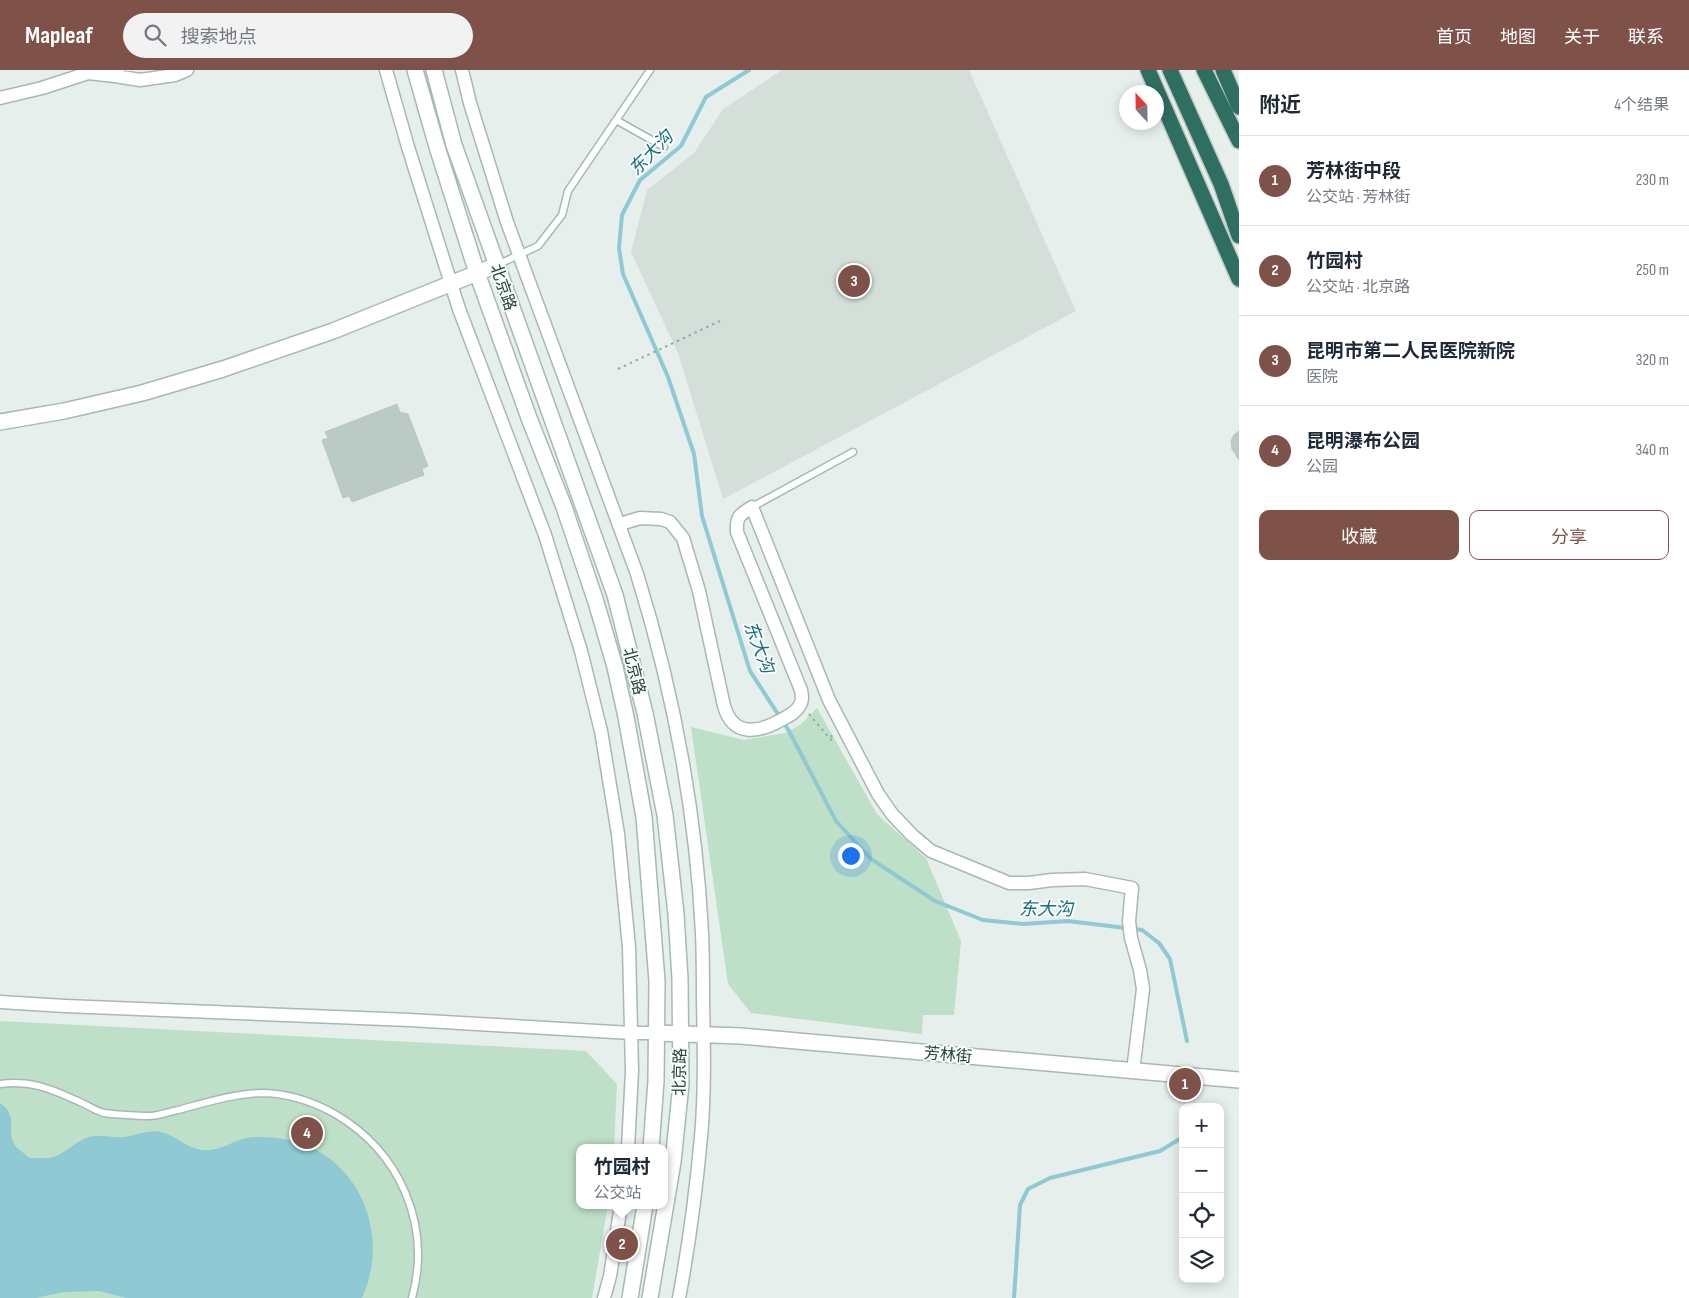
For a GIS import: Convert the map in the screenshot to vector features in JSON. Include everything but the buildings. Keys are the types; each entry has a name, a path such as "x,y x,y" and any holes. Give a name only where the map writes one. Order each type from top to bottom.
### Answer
{"highway":[{"path":"1148,70 1239,279"},
{"path":"1170,70 1221,184 1239,236"},
{"path":"1204,70 1239,141"},
{"path":"1222,70 1239,107"}],"main road":[{"name":"北京路","path":"415,70 477,273 529,418 564,507 596,602 615,667 644,817 657,981 656,1081 651,1144"},
{"name":"北京路","path":"434,70 454,145 615,595 646,713 665,815 676,914 680,978 681,1084 668,1192"},
{"path":"0,422 64,411 142,393 223,368 333,331 496,265"},
{"name":"芳林街","path":"656,1033 741,1036 1239,1080"},
{"path":"630,1298 644,1209"},
{"name":"北京路","path":"650,1298 665,1209"}],"street":[{"path":"0,98 42,88 88,73 117,73 140,80 175,75 187,70"},
{"path":"386,70 451,284 546,535 582,651 601,731 618,834 629,947 632,1071 628,1144"},
{"path":"462,70 487,160 520,255 620,524 654,629 672,706 686,782 697,870 702,934 704,1035 701,1136 687,1252 679,1298"},
{"path":"620,524 640,518 661,519 670,522 683,538 692,563 727,716 733,724 742,729 771,726 797,711 802,698 801,690 737,532 736,522 741,514 752,507 829,700 878,794 892,814 912,835 931,850 1009,883 1085,879 1132,888 1130,938 1140,970 1143,988 1133,1071"},
{"path":"0,1002 410,1020 631,1034 656,1033"},
{"path":"604,1298 610,1276 620,1209"}],"lane":[{"path":"496,265 538,246 562,215 568,191 650,70"},
{"path":"616,120 664,147"},
{"path":"752,507 853,452"},
{"path":"0,1084 15,1083 48,1088 103,1112 152,1116 233,1096 261,1093 294,1097 318,1104 345,1120 366,1137 391,1165 406,1191 415,1220 418,1249 416,1281 412,1298"}],"path":[{"path":"618,369 720,321"},
{"path":"797,711 810,714 832,741 831,724 839,720"}],"shaded area":[{"path":"782,70 969,70 1076,311 723,499 678,353 631,252 647,190 694,153 723,109"}],"green space":[{"path":"817,708 877,814 926,858 961,941 954,1015 923,1015 922,1034 751,1013 728,984 691,727 744,740 785,733 800,725"},
{"path":"0,1021 586,1051 617,1084 614,1144 576,1144 576,1209 607,1209 592,1298 0,1298"}],"water":[{"path":"0,1103 7,1109 10,1115 12,1139 15,1145 30,1158 54,1157 81,1140 93,1136 123,1137 154,1131 170,1135 191,1147 203,1150 224,1147 242,1139 255,1137 284,1139 310,1147 332,1160 349,1178 362,1199 370,1223 373,1248 370,1273 362,1298 126,1298 99,1291 64,1292 35,1298 0,1298"}],"waterway":[{"name":"东大沟","path":"749,70 706,97 681,146 640,180 622,215 619,248 623,274 668,377 694,454 702,516 750,671 789,731 836,821 871,859 935,901 983,920 1023,924 1068,921 1142,930 1159,943 1170,959 1187,1041"},
{"name":"东大沟","path":"1014,1298 1020,1205 1028,1189 1050,1178 1160,1151 1179,1139"}],"place":[{"name":"昆明市第二人民医院新院","path":"854,281"},
{"name":"芳林街中段","path":"1185,1084"},
{"name":"昆明瀑布公园","path":"307,1133"},
{"name":"竹园村","path":"622,1244"}]}
